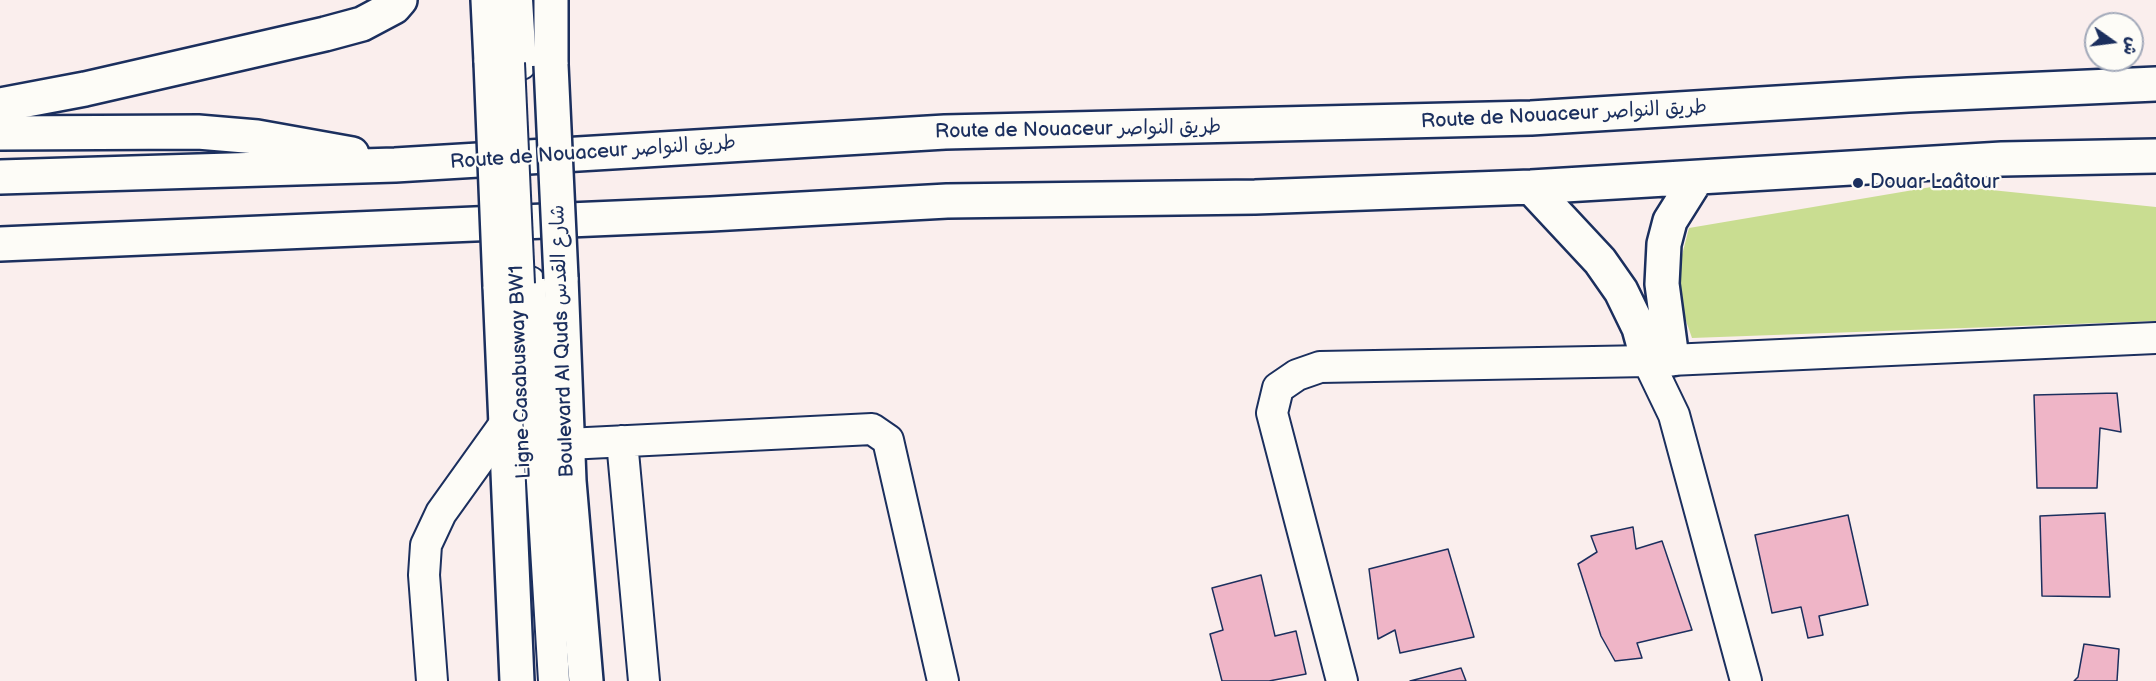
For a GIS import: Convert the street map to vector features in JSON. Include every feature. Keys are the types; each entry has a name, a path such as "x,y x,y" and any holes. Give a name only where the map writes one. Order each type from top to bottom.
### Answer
{"main road":[{"path":"0,105 84,89 325,34 362,24 394,7 400,0"},
{"name":"Boulevard Al Quds شارع القدس","path":"488,0 518,63 527,282 504,425 517,681"},
{"name":"Boulevard Al Quds شارع القدس","path":"550,0 518,63 527,282 567,444 586,681"},
{"name":"Route de Nouaceur طريق النواصر","path":"0,177 395,165 945,132 1531,118 1908,95 2156,84"},
{"path":"0,133 145,131 257,137 316,145 395,165"},
{"path":"0,244 711,214 947,201 1255,197 1531,187 2002,159 2156,156"},
{"path":"1660,360 1664,244 1670,221 1697,178"},
{"path":"1531,187 1600,261 1621,291 1639,328 1660,360"}],"street":[{"path":"505,0 518,63"},
{"path":"517,0 518,63"},
{"name":"Ligne Casabusway BW1","path":"527,282 529,681"},
{"name":"Ligne Casabusway BW1","path":"527,282 554,681"},
{"path":"1342,681 1272,412 1278,388 1297,375 1320,367 1660,360 2156,338"},
{"path":"1660,360 1746,681"},
{"path":"432,681 424,575 426,545 441,513 504,425"},
{"path":"567,444 872,429 888,440 943,681"},
{"path":"622,441 644,681"}],"green space":[{"path":"1943,185 2156,207 2156,321 1692,338 1674,286 1689,228"}],"building":[{"path":"2117,393 2121,432 2100,428 2097,488 2037,488 2034,395"},
{"path":"2105,513 2110,597 2042,596 2040,516"},
{"path":"1848,515 1868,605 1819,616 1823,635 1808,638 1801,607 1772,613 1755,535"},
{"path":"1633,527 1636,549 1662,541 1692,630 1637,643 1642,658 1615,661 1601,636 1578,564 1597,552 1591,536"},
{"path":"1448,549 1474,637 1400,653 1395,630 1378,639 1369,569"},
{"path":"1261,575 1275,636 1296,631 1306,674 1269,681 1222,681 1210,634 1223,630 1212,588"},
{"path":"2084,644 2119,649 2117,681 2074,681 2078,677"},
{"path":"1461,668 1466,681 1410,681"}],"place":[{"name":"Douar Laâtour","path":"1858,183"}]}
